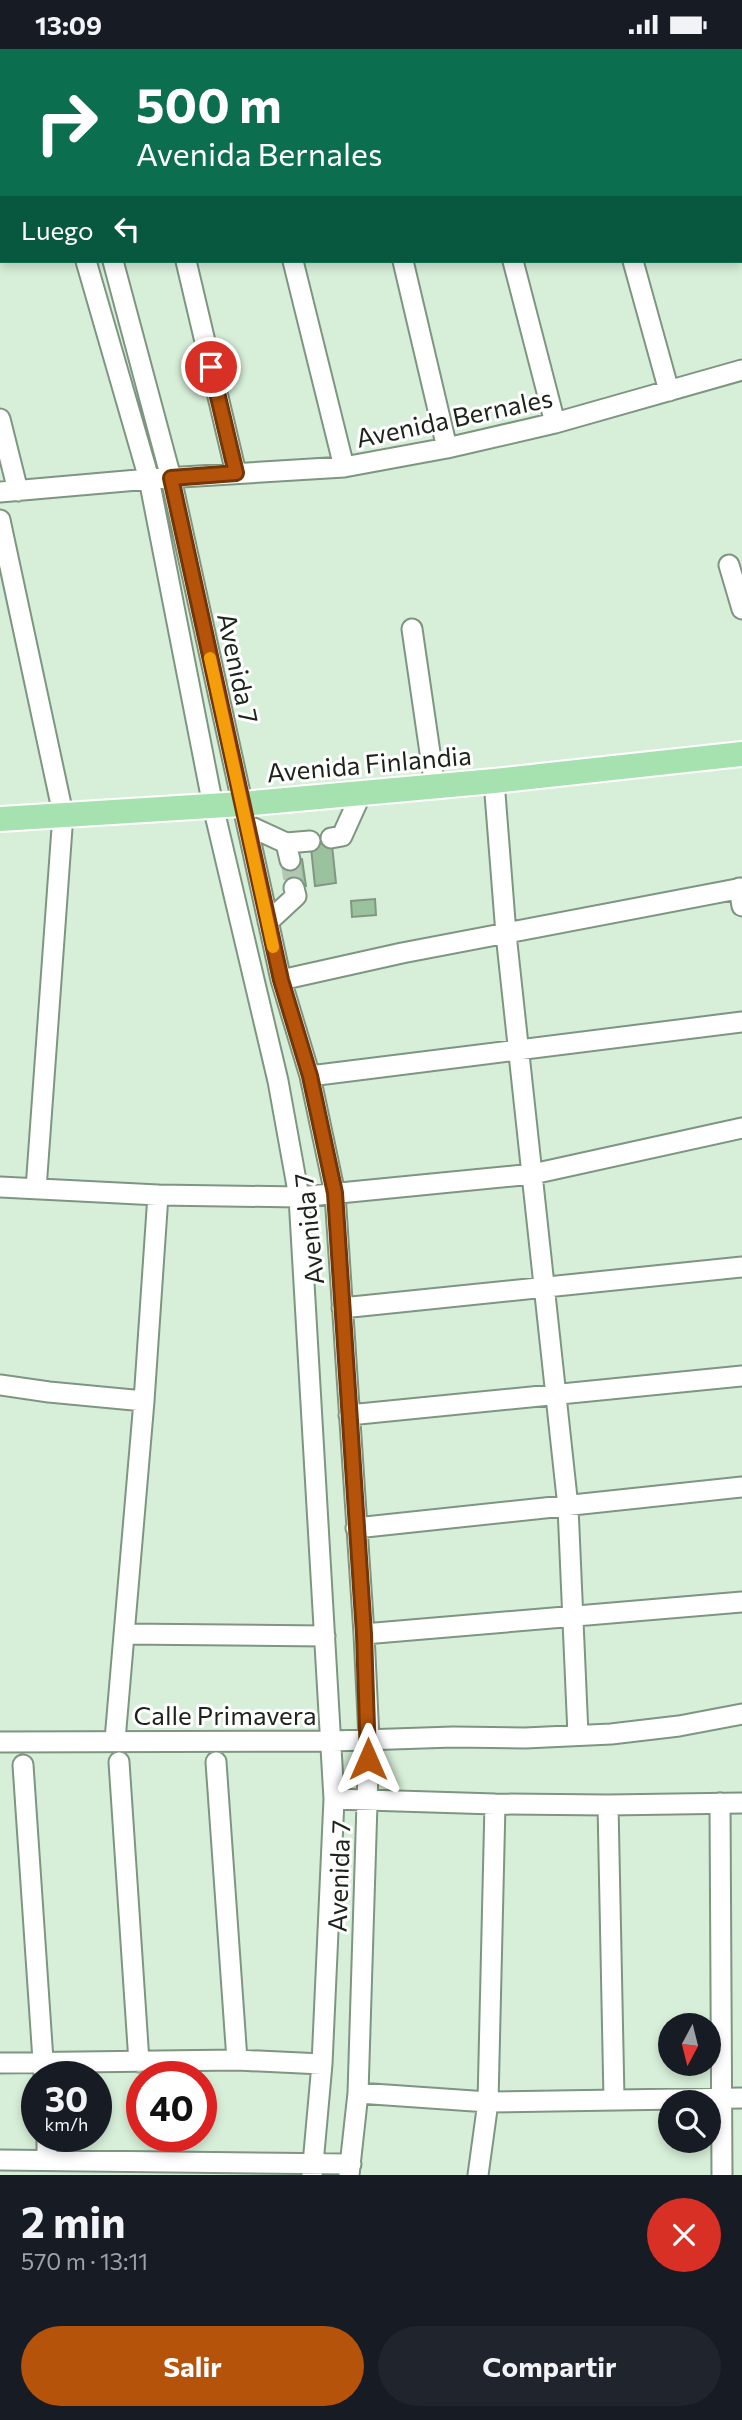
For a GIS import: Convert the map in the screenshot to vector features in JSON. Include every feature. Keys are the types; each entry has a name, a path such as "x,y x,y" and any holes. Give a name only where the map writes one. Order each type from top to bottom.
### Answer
{"main road":[{"name":"Avenida Finlandia","path":"0,819 213,806 245,814 361,794 742,754"}],"street":[{"name":"Avenida 7","path":"87,263 149,479 213,806 278,1081 299,1197 334,1799 322,2064 312,2169"},
{"name":"Avenida 7","path":"114,263 171,478 281,980 310,1076 335,1193 369,1739 358,2093 350,2170"},
{"path":"186,263 236,473"},
{"path":"293,263 344,467"},
{"path":"403,263 447,448"},
{"path":"514,263 555,423"},
{"path":"635,263 669,391"},
{"name":"Avenida Bernales","path":"9,491 344,467 447,448 555,423 742,370"},
{"path":"0,419 9,491"},
{"path":"0,520 63,814 36,1189"},
{"path":"729,565 742,609"},
{"path":"412,629 435,787"},
{"path":"494,781 505,933 568,1507 578,1735"},
{"path":"331,838 342,836 361,794"},
{"path":"245,814 288,852 310,841"},
{"path":"268,922 296,896 294,888"},
{"path":"281,980 505,933 741,894"},
{"path":"310,1076 742,1021"},
{"path":"0,1187 158,1195 299,1197 533,1174 742,1128"},
{"path":"115,1740 144,1401 158,1195"},
{"path":"342,1308 742,1267"},
{"path":"349,1415 742,1376"},
{"path":"0,1385 144,1401"},
{"path":"356,1528 742,1487"},
{"path":"364,1634 742,1602"},
{"path":"124,1634 325,1636"},
{"name":"Calle Primavera","path":"0,1742 524,1738 611,1734 742,1714"},
{"path":"119,1762 139,2061"},
{"path":"216,1762 237,2060"},
{"path":"23,1765 43,2061"},
{"path":"334,1799 495,1804 742,1803"},
{"path":"720,1803 722,2175"},
{"path":"478,2175 488,2102 495,1804"},
{"path":"608,1805 614,2099"},
{"path":"188,2061 322,2064"},
{"path":"0,2063 21,2067"},
{"path":"358,2093 488,2102 742,2098"},
{"path":"47,2152 47,2159"},
{"path":"0,2160 47,2159 350,2170"}],"building":[{"path":"331,836 336,883 315,886 310,838"},
{"path":"302,859 306,886 288,888 285,861"},
{"path":"375,899 376,915 352,917 351,901"}],"tunnel":[{"path":"290,860 294,888"}],"slow traffic":[{"path":"210,658 273,947"}],"route":[{"path":"211,367 236,473 171,478 281,980 310,1076 335,1193 364,1634 368,1759"}]}
